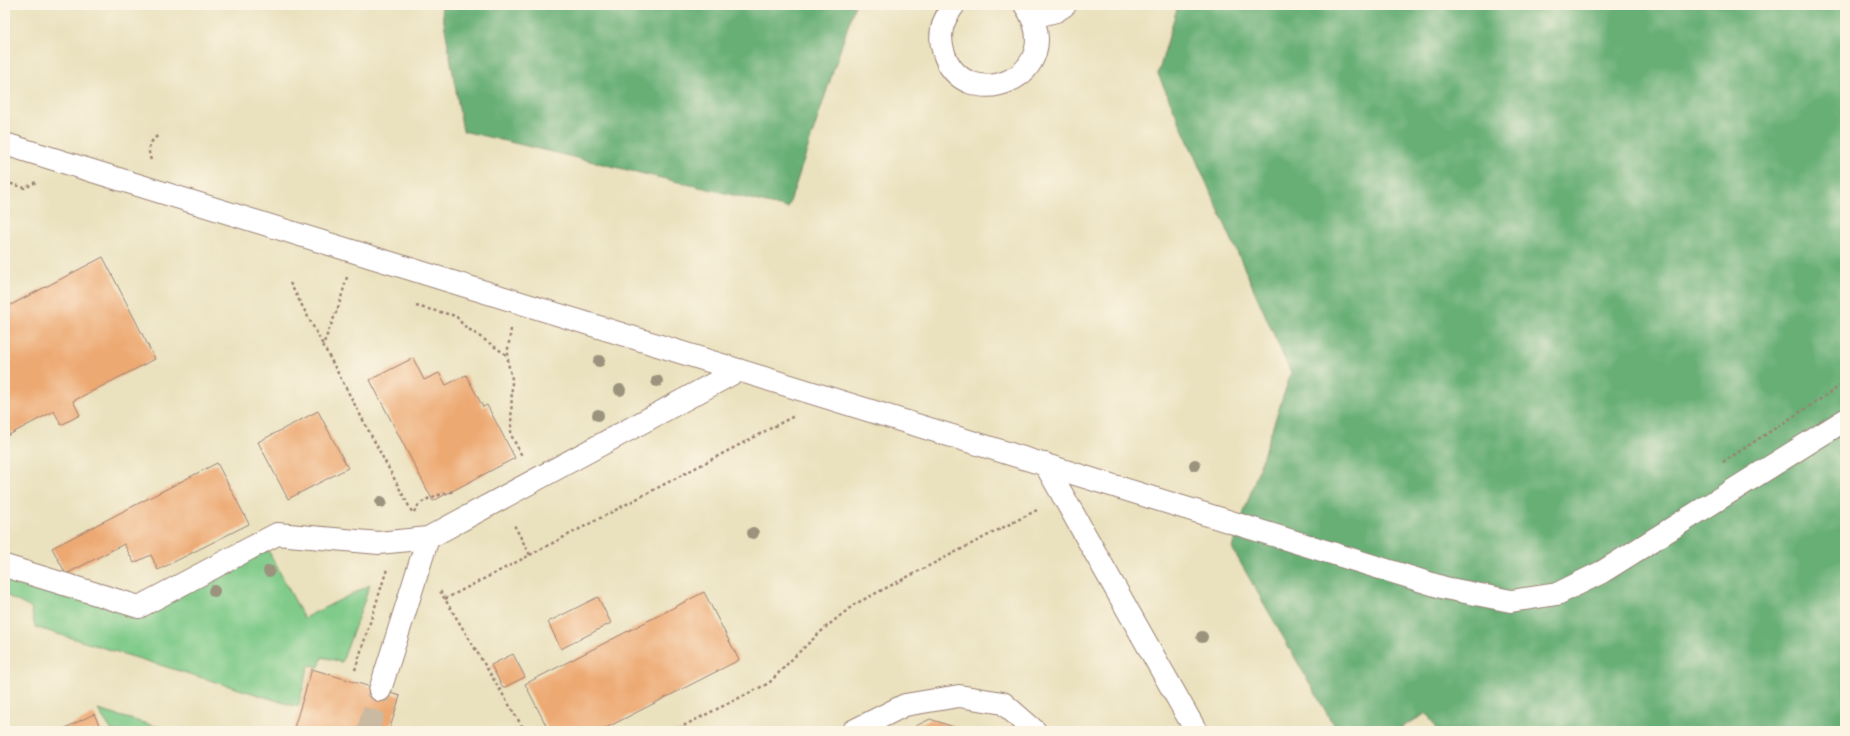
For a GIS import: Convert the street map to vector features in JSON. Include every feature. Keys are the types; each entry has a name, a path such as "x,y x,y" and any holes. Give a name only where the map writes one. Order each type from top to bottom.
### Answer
{"lane":[{"path":"954,5 946,15 941,29 941,44 945,59 954,71 966,80 980,86 995,86 1010,81 1023,73 1032,61 1037,46 1037,31 1029,11 1056,11 1065,5"},
{"path":"5,144 1444,588 1511,600 1557,594 1602,572 1845,420"},
{"path":"5,566 139,607 277,534 379,543 428,538 739,370"},
{"path":"1044,464 1196,731"},
{"path":"380,690 428,538"},
{"path":"853,731 905,705 959,696 1003,703 1035,731"}],"path":[{"path":"323,345 339,305 354,251"},
{"path":"290,282 413,515"},
{"path":"518,302 511,329 508,363 512,379 511,435 522,458"},
{"path":"416,306 456,316 463,325 508,357"},
{"path":"1720,464 1845,383"},
{"path":"530,555 795,415 802,417"},
{"path":"673,731 769,683 821,632 855,604 1063,497"},
{"path":"421,561 525,731"}],"green space":[{"path":"441,5 855,5 788,208 463,131"},
{"path":"1178,5 1845,5 1845,731 1437,731 1427,713 1395,731 1337,731 1232,548 1291,373 1158,74"},
{"path":"268,550 304,618 370,585 342,662 322,657 319,667 309,665 298,707 35,627 31,608 5,594 5,577 118,610"},
{"path":"98,710 173,731 112,731"}],"building":[{"path":"103,257 155,359 73,401 80,415 61,425 54,411 5,437 5,308"},
{"path":"413,358 424,380 439,373 446,385 466,375 483,407 487,405 515,458 433,501 370,380"},
{"path":"318,411 348,468 288,499 258,442"},
{"path":"217,463 249,524 158,570 151,555 134,563 124,544 66,574 52,548"},
{"path":"704,592 739,660 600,731 549,731 525,684"},
{"path":"598,597 611,623 561,649 548,622"},
{"path":"513,654 525,677 503,688 491,665"},
{"path":"312,669 400,696 389,731 293,731"},
{"path":"94,714 102,731 59,731"},
{"path":"930,719 966,731 913,731 914,727"}],"tunnel":[{"path":"368,731 380,690"}]}
